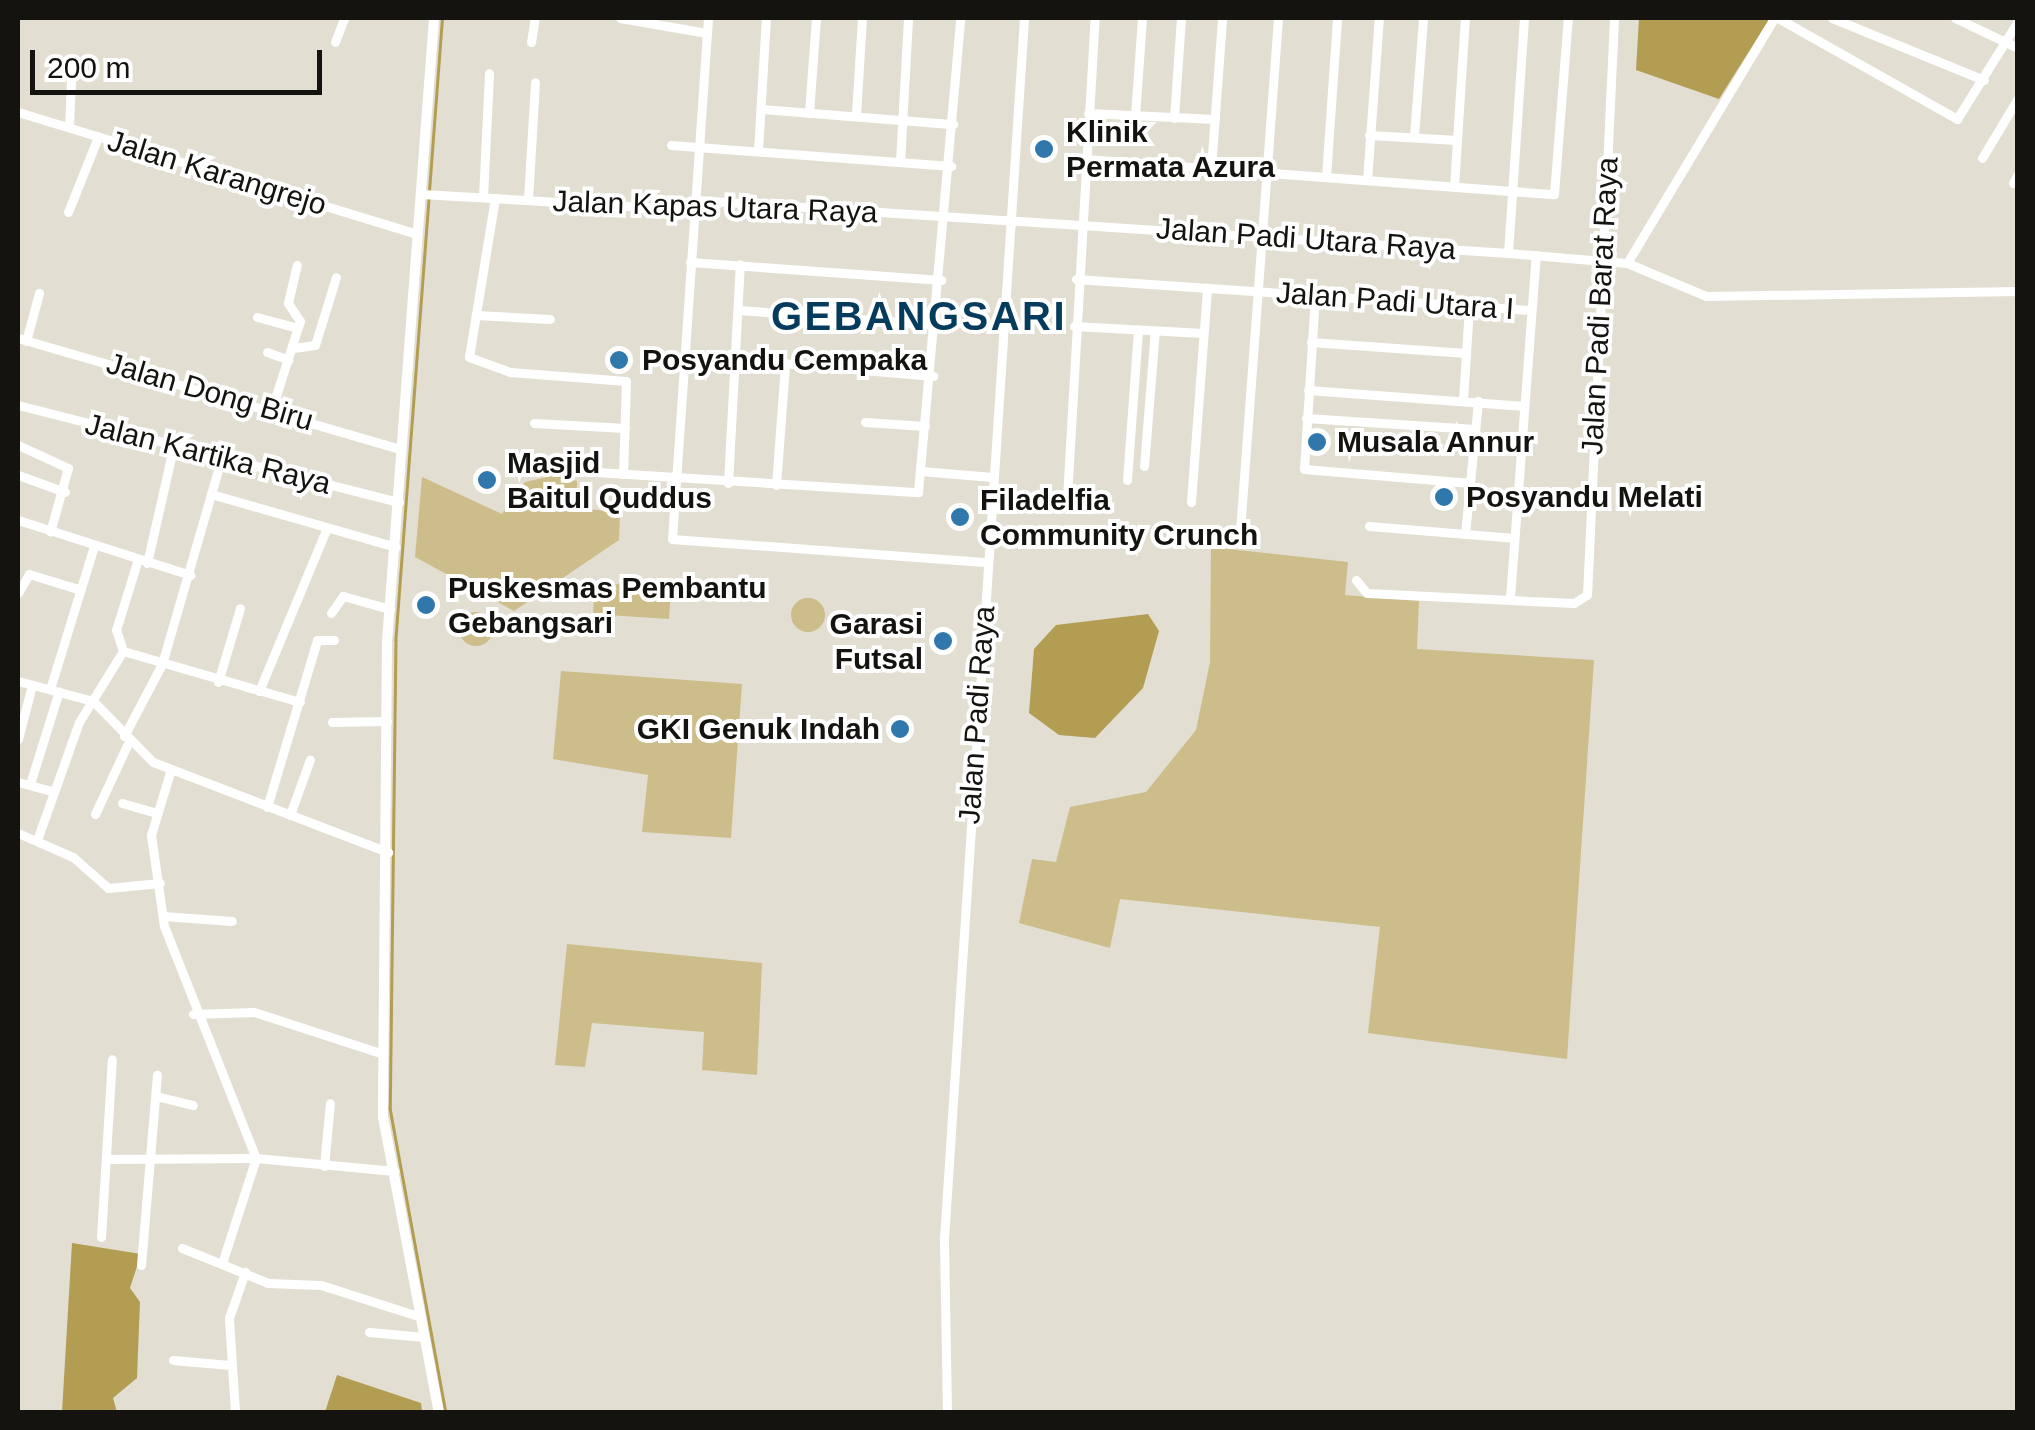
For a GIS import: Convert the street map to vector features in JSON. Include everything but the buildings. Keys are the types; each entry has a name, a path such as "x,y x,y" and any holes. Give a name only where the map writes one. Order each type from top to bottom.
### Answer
{"street":[{"path":"335,42 344,18"},
{"path":"434,18 427,194 417,234 390,609 383,1054 394,1171 438,1412"},
{"path":"531,42 536,18"},
{"path":"620,18 708,32"},
{"path":"708,18 672,541 986,562"},
{"path":"758,152 766,18"},
{"path":"809,112 816,18"},
{"path":"856,115 862,18"},
{"path":"900,162 908,18"},
{"path":"532,468 728,483 920,489 947,216 960,18"},
{"name":"Jalan Padi Raya","path":"947,1412 944,1239 1024,18"},
{"path":"1067,498 1076,279 1095,18"},
{"path":"1135,116 1142,18"},
{"path":"1174,118 1181,18"},
{"path":"1212,169 1222,18"},
{"path":"1240,531 1278,18"},
{"path":"1326,177 1338,18"},
{"path":"1367,180 1379,18"},
{"path":"1414,136 1423,18"},
{"path":"1454,187 1465,18"},
{"path":"1508,253 1524,18"},
{"path":"1085,159 1554,194 1568,18"},
{"name":"Jalan Padi Barat Raya","path":"1510,598 1574,604 1587,595 1608,261 1614,18"},
{"path":"1628,263 1776,18 1957,120 2018,21"},
{"path":"1832,18 1984,80"},
{"path":"1955,18 2018,48"},
{"path":"69,127 72,58"},
{"path":"483,197 489,73"},
{"path":"528,200 535,82"},
{"path":"1982,158 2018,98"},
{"path":"761,109 954,124"},
{"name":"Jalan Karangrejo","path":"18,112 417,234"},
{"path":"1088,113 1215,119"},
{"path":"1369,135 1457,140"},
{"path":"68,212 98,138"},
{"path":"671,145 950,166"},
{"name":"Jalan Kapas Utara Raya","path":"427,194 681,209 696,200 1009,220"},
{"path":"495,198 468,352 475,362 624,380 623,474"},
{"name":"Jalan Padi Utara Raya","path":"1009,220 1628,263 1706,296 2018,291"},
{"path":"1356,580 1367,593 1438,592 1510,598 1536,255"},
{"path":"690,262 940,280"},
{"path":"728,483 740,264"},
{"path":"272,408 298,328 300,314 288,303 297,266"},
{"path":"293,348 314,344 336,277"},
{"name":"Jalan Padi Utara I","path":"1076,279 1532,310"},
{"path":"1191,502 1207,288"},
{"path":"22,339 38,293"},
{"path":"1315,295 1302,466 1470,483"},
{"path":"1463,400 1469,306"},
{"path":"739,310 937,325"},
{"path":"476,315 550,318"},
{"path":"257,317 298,328"},
{"path":"1074,326 1203,333"},
{"path":"1127,480 1138,329"},
{"path":"1144,466 1155,330"},
{"name":"Jalan Dong Biru","path":"22,339 272,408 401,449"},
{"path":"1311,342 1466,353"},
{"path":"267,352 289,360"},
{"path":"735,359 933,376"},
{"path":"776,485 785,364"},
{"path":"1308,390 1524,406"},
{"path":"1133,398 1149,399"},
{"path":"1466,534 1478,401"},
{"name":"Jalan Kartika Raya","path":"18,405 399,502"},
{"path":"1306,418 1475,429"},
{"path":"865,422 926,426"},
{"path":"534,423 625,428"},
{"path":"124,651 116,630 142,561 174,444"},
{"path":"18,446 65,465 65,492 50,532"},
{"path":"95,814 162,664 222,456"},
{"path":"921,472 992,477"},
{"path":"18,475 65,492"},
{"path":"211,494 396,547"},
{"path":"18,520 190,575"},
{"path":"1369,526 1514,538"},
{"path":"259,691 326,530"},
{"path":"30,784 94,546"},
{"path":"18,593 27,574 80,589"},
{"path":"332,613 342,596 390,609"},
{"path":"218,682 240,608"},
{"path":"267,806 318,637 334,640"},
{"path":"124,651 218,682 300,702"},
{"path":"37,840 52,791 93,701 124,651"},
{"path":"18,681 93,701 126,739 171,769 388,852"},
{"path":"18,739 32,685"},
{"path":"332,722 387,721"},
{"path":"290,815 310,758"},
{"path":"171,769 154,812 163,916 193,1014 256,1158 222,1263"},
{"path":"18,782 52,791"},
{"path":"122,803 154,812"},
{"path":"18,832 37,840 108,888 160,884"},
{"path":"163,916 232,921"},
{"path":"193,1014 254,1012 383,1054"},
{"path":"100,1236 112,1059"},
{"path":"141,1264 157,1076"},
{"path":"156,1096 193,1105"},
{"path":"324,1166 330,1104"},
{"path":"106,1160 256,1158 394,1171"},
{"path":"182,1248 245,1272 421,1317"},
{"path":"234,1412 228,1318 245,1272"},
{"path":"369,1332 424,1337"},
{"path":"173,1360 230,1364"}],"shaded area":[{"path":"1639,18 1770,18 1719,99 1636,70"},
{"path":"556,475 577,481 577,508 620,512 619,540 514,611 415,557 422,477 502,514 525,482"},
{"path":"1211,547 1348,562 1345,595 1419,601 1417,649 1594,660 1567,1059 1368,1033 1380,927 1120,899 1110,948 1019,923 1032,859 1056,862 1070,807 1146,792 1196,730 1210,662"},
{"path":"595,583 671,587 669,619 593,614"},
{"path":"808,598 820,603 825,615 820,627 808,632 796,627 791,615 796,603"},
{"path":"476,612 488,617 493,629 488,641 476,646 464,641 459,629 464,617"},
{"path":"1148,614 1159,631 1143,688 1095,738 1059,735 1029,713 1034,649 1056,625"},
{"path":"561,671 742,684 731,838 642,832 648,775 553,759"},
{"path":"567,944 762,963 757,1075 702,1070 704,1032 592,1023 585,1067 555,1065"},
{"path":"72,1243 141,1254 130,1288 140,1302 137,1378 113,1398 117,1412 62,1412"},
{"path":"337,1375 421,1403 422,1412 325,1412"}],"waterway":[{"path":"429,191 442,18"},
{"path":"429,199 396,640 390,1108 446,1412"}],"place":[{"name":"Klinik Permata Azura","path":"1044,149"},
{"name":"Posyandu Cempaka","path":"619,360"},
{"name":"Musala Annur","path":"1317,442"},
{"name":"Masjid Baitul Quddus","path":"487,480"},
{"name":"Posyandu Melati","path":"1444,497"},
{"name":"Filadelfia Community Crunch","path":"960,517"},
{"name":"Puskesmas Pembantu Gebangsari","path":"426,605"},
{"name":"Garasi Futsal","path":"943,641"},
{"name":"GKI Genuk Indah","path":"900,729"}],"district":[{"name":"GEBANGSARI","path":"919,316"}]}
